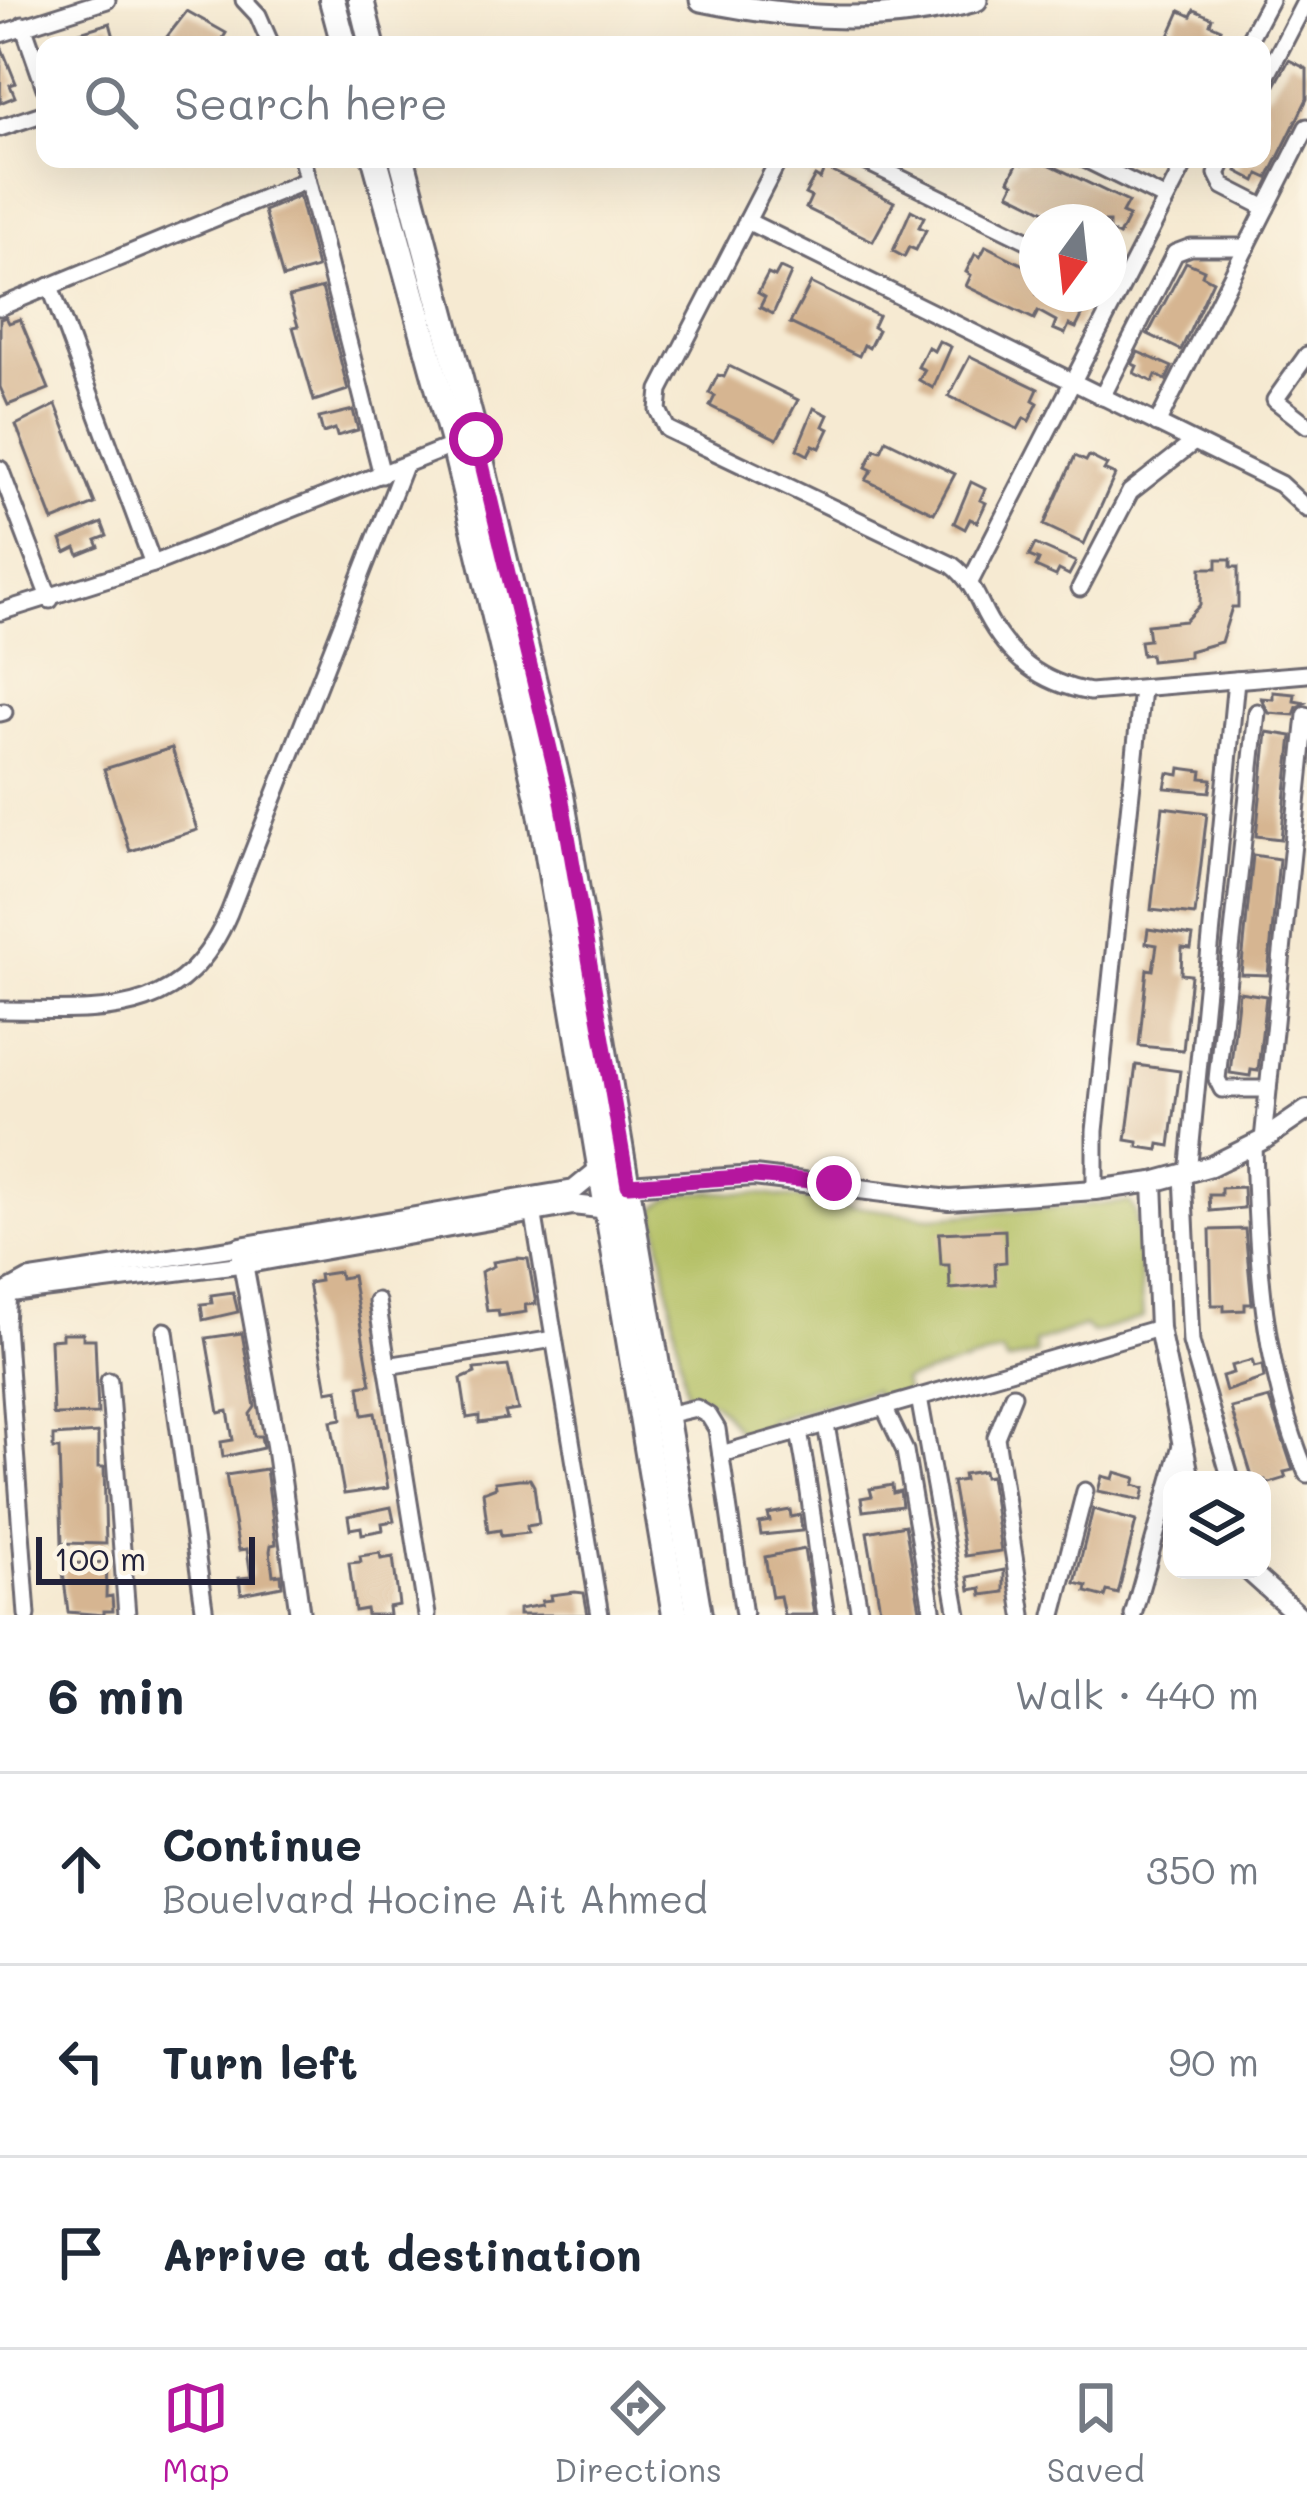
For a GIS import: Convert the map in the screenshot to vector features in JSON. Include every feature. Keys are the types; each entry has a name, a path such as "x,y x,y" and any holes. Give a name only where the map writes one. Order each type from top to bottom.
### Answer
{"main road":[{"path":"332,0 342,36"},
{"path":"361,0 370,36"},
{"path":"701,0 838,19 931,13 976,0"},
{"path":"377,168 454,445 539,801 675,1615"},
{"path":"404,168 476,439 561,795 699,1615"}],"street":[{"path":"0,34 107,0"},
{"path":"244,0 268,36"},
{"path":"1251,36 1270,0"},
{"path":"1271,68 1306,0"},
{"path":"23,25 36,62"},
{"path":"0,128 36,116"},
{"path":"1157,424 1307,127"},
{"path":"305,168 382,475"},
{"path":"774,168 660,390 658,410 673,434 943,560 970,582 1004,644 1041,676 1090,692 1307,674"},
{"path":"880,168 1019,235"},
{"path":"1103,168 1166,199"},
{"path":"1127,262 1182,168"},
{"path":"1219,168 1220,182 1266,208"},
{"path":"0,307 308,180"},
{"path":"747,221 1194,442 1295,494 1307,508"},
{"path":"1102,397 1175,253 1191,247 1247,247"},
{"path":"50,286 153,564"},
{"path":"970,582 1072,382 1102,312"},
{"path":"1307,355 1276,400 1307,425"},
{"path":"1080,588 1130,492 1194,442"},
{"path":"0,612 153,564 454,445"},
{"path":"0,1010 117,1010 166,992 205,959 230,913 404,467"},
{"path":"0,469 50,600"},
{"path":"1295,494 1307,478"},
{"path":"1228,1471 1191,1342 1186,1174 1236,680"},
{"path":"1094,1190 1095,1131 1142,689"},
{"path":"1257,712 1216,1083 1222,1089 1268,1089"},
{"path":"1306,715 1268,1089 1258,1142 1261,1309 1278,1390 1307,1474"},
{"path":"628,1185 754,1176 949,1200 1094,1190 1186,1174 1258,1142 1307,1110"},
{"path":"532,1205 574,1190 602,1168"},
{"path":"1153,1182 1159,1328 1188,1471"},
{"path":"532,1205 600,1615"},
{"path":"27,1615 7,1294 532,1205 608,1209"},
{"path":"242,1256 300,1615"},
{"path":"377,1301 427,1615"},
{"path":"721,1454 1159,1328"},
{"path":"165,1331 206,1615"},
{"path":"387,1366 554,1339"},
{"path":"109,1381 127,1615"},
{"path":"1013,1395 996,1437 1023,1615"},
{"path":"920,1397 958,1615"},
{"path":"884,1407 905,1451 933,1615"},
{"path":"666,1415 688,1408 709,1415 717,1429 744,1615"},
{"path":"826,1425 860,1615"},
{"path":"799,1433 812,1493 813,1540 826,1615"},
{"path":"1181,1444 1196,1471"},
{"path":"1175,1471 1181,1444"},
{"path":"1053,1615 1085,1491"},
{"path":"1133,1615 1163,1520"},
{"path":"1271,1577 1307,1608"},
{"path":"1258,1579 1298,1615"}],"green space":[{"path":"689,1193 763,1194 931,1217 1130,1202 1136,1213 1143,1318 1093,1333 1084,1326 1035,1343 1036,1354 1007,1362 1001,1352 903,1381 906,1393 878,1399 873,1390 769,1420 768,1430 743,1437 714,1403 686,1393 655,1210"}],"building":[{"path":"1194,10 1212,18 1210,24 1221,29 1218,36 1169,36 1180,11 1191,16"},
{"path":"187,11 226,33 224,36 168,36"},
{"path":"110,23 114,36 74,36"},
{"path":"1,46 16,83 10,85 15,97 0,103"},
{"path":"1289,60 1307,69 1307,99 1268,178 1259,174 1256,181 1237,171 1271,168 1272,91"},
{"path":"825,168 894,202 873,241 806,208 811,197 805,194"},
{"path":"1015,168 1057,168 1128,202 1031,204 1009,193 1014,183 1009,180"},
{"path":"299,196 317,268 283,278 264,211"},
{"path":"911,210 924,217 919,227 926,230 916,250 909,247 904,257 893,251"},
{"path":"986,246 1019,263 1019,312 966,286 971,275 966,272 975,254 980,257"},
{"path":"1186,262 1204,270 1202,275 1213,281 1181,350 1148,334"},
{"path":"780,268 791,273 773,314 760,307 765,297 758,293 768,274 775,277"},
{"path":"811,283 878,316 873,327 878,330 859,356 790,323"},
{"path":"322,288 348,390 314,401 289,297"},
{"path":"1040,312 1084,312 1076,328 1069,325 1065,334 1053,329 1056,321"},
{"path":"6,317 9,323 20,319 49,389 8,405 0,387 0,319"},
{"path":"939,341 951,347 933,388 919,380 925,370 918,367 928,347 934,351"},
{"path":"1138,352 1172,367 1166,380 1156,375 1153,382 1134,373 1137,366 1132,364"},
{"path":"970,356 1038,389 1033,400 1038,403 1029,421 1024,418 1018,429 949,396"},
{"path":"729,366 798,400 777,439 710,406 715,396 709,393"},
{"path":"56,405 95,504 53,521 16,425"},
{"path":"814,408 828,415 823,426 829,429 820,448 813,445 808,455 797,449"},
{"path":"353,410 358,430 337,436 335,429 323,433 319,418"},
{"path":"886,440 955,474 934,513 866,480 872,470 866,467 875,449 881,451"},
{"path":"1075,456 1086,461 1089,456 1115,475 1084,544 1044,525"},
{"path":"971,482 985,489 980,500 986,503 977,522 970,519 965,529 954,523"},
{"path":"102,523 107,536 96,540 99,547 79,555 76,548 66,553 61,540"},
{"path":"1035,544 1076,562 1069,575 1059,570 1056,576 1036,567 1039,560 1029,556"},
{"path":"1217,559 1231,559 1231,567 1238,567 1238,607 1232,607 1221,642 1189,651 1189,657 1151,661 1150,654 1142,655 1140,641 1149,640 1147,625 1185,621 1200,605 1201,568 1217,568"},
{"path":"1273,692 1295,694 1294,701 1305,703 1294,715 1269,713 1261,698 1273,699"},
{"path":"1267,732 1292,736 1281,839 1256,836"},
{"path":"172,748 197,830 130,851 104,769"},
{"path":"1180,768 1202,771 1201,778 1212,779 1210,792 1165,788 1168,773 1179,775"},
{"path":"1163,807 1207,813 1195,915 1151,910"},
{"path":"1253,855 1279,859 1268,975 1241,974"},
{"path":"1148,929 1193,936 1191,949 1182,948 1181,974 1191,975 1183,1050 1139,1046 1147,969 1153,970 1157,945 1146,943"},
{"path":"1239,992 1266,996 1258,1071 1251,1070 1250,1076 1230,1073"},
{"path":"1136,1065 1180,1071 1170,1146 1159,1144 1158,1150 1126,1140"},
{"path":"1243,1187 1244,1208 1210,1211 1209,1195 1221,1195 1221,1188"},
{"path":"1245,1229 1252,1304 1245,1304 1245,1310 1224,1311 1224,1305 1212,1305 1210,1230"},
{"path":"1005,1230 1006,1262 995,1263 996,1285 950,1289 949,1265 941,1265 939,1233"},
{"path":"528,1259 536,1304 525,1305 526,1312 499,1316 498,1310 487,1311 481,1272 494,1266 493,1262"},
{"path":"339,1272 340,1278 352,1276 371,1384 359,1386 363,1415 375,1413 388,1488 344,1494 331,1421 342,1419 338,1389 327,1391 308,1283 320,1281 319,1275"},
{"path":"233,1292 238,1312 203,1320 201,1304 212,1303 211,1295"},
{"path":"62,1333 83,1333 83,1339 95,1339 98,1414 53,1415 50,1340 62,1339"},
{"path":"242,1333 255,1407 250,1414 254,1436 261,1436 263,1448 223,1457 221,1442 233,1440 228,1411 219,1413 206,1338"},
{"path":"1252,1360 1254,1367 1262,1365 1264,1378 1226,1391 1222,1376 1233,1373 1231,1366"},
{"path":"508,1366 518,1410 505,1412 507,1419 479,1423 479,1416 467,1418 461,1379 475,1373 474,1369"},
{"path":"1269,1398 1293,1470 1284,1472 1286,1478 1271,1482 1271,1471 1250,1471 1231,1408"},
{"path":"98,1433 106,1544 62,1543 59,1449 53,1449 53,1436"},
{"path":"266,1469 276,1544 270,1551 273,1575 281,1574 282,1586 241,1594 239,1578 251,1577 247,1549 239,1550 226,1475"},
{"path":"983,1471 984,1477 990,1476 1001,1551 965,1556 952,1482 964,1480 963,1474"},
{"path":"1115,1472 1136,1478 1134,1485 1145,1488 1142,1500 1098,1491 1102,1476 1113,1479"},
{"path":"530,1479 534,1486 539,1524 527,1526 528,1533 501,1536 500,1530 488,1532 483,1492 496,1487 495,1482"},
{"path":"892,1485 893,1493 900,1491 902,1506 863,1511 861,1498 872,1496 870,1489"},
{"path":"391,1507 394,1521 382,1523 383,1530 362,1534 361,1527 350,1529 348,1516"},
{"path":"1093,1509 1136,1521 1118,1594 1107,1591 1105,1597 1075,1583"},
{"path":"790,1510 791,1517 800,1515 802,1531 761,1535 759,1523 770,1521 768,1514"},
{"path":"905,1525 921,1615 881,1615 867,1532"},
{"path":"804,1549 814,1615 784,1615 780,1596 772,1597 765,1557"},
{"path":"380,1553 381,1559 393,1557 399,1605 388,1607 389,1615 367,1615 366,1609 355,1611 349,1563"},
{"path":"107,1562 106,1597 112,1596 113,1611 104,1611 104,1615 68,1612 62,1564"},
{"path":"1004,1570 1004,1592 982,1595 981,1588 970,1590 968,1577"},
{"path":"584,1593 588,1615 519,1615 519,1609 542,1605 552,1600 551,1595"}],"route":[{"path":"476,439 561,795 628,1185 754,1176 834,1183"}]}
